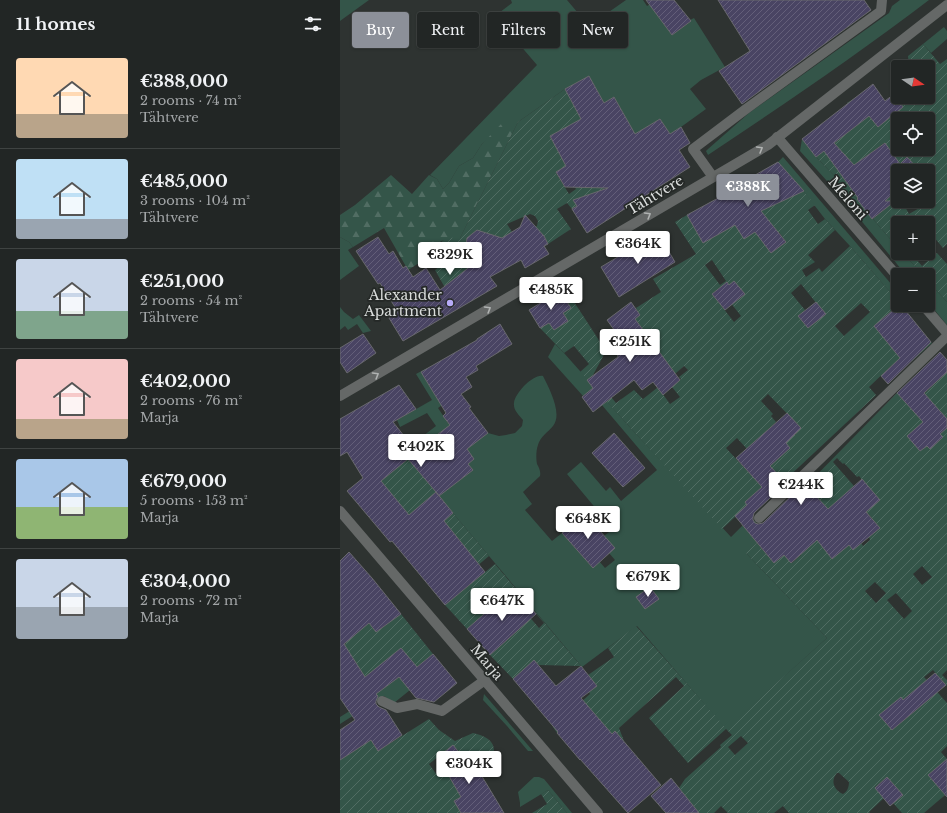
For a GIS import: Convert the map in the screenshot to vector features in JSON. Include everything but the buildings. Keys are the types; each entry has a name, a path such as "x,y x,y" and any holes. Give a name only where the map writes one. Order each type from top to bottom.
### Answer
{"street":[{"path":"713,177 693,149 881,11 882,0"},
{"name":"Tähtvere","path":"341,394 768,145 947,5"},
{"name":"Meloni","path":"777,137 891,269"},
{"path":"759,518 947,334 928,312"},
{"name":"Marja","path":"340,511 598,813"},
{"path":"382,701 397,708 417,704 442,711 485,680"}],"green space":[{"path":"340,0 369,0 352,12 340,21"},
{"path":"511,0 567,0 577,12 568,12 568,48 628,48 628,12 609,12 626,0 643,0 647,6 657,0 673,0 656,13 672,35 694,18 725,67 701,80 690,89 706,109 681,127 670,134 660,119 602,155 614,122 625,116 614,97 604,103 589,76 565,89 518,122 509,122 482,144 473,158 459,166 449,183 443,189 437,179 430,175 537,65 522,48 560,48 560,12 500,12 512,3"},
{"path":"900,0 929,0 847,60 708,155 706,151 749,113 889,13 892,6"},
{"path":"944,27 947,31 947,39 931,53 923,44"},
{"path":"923,44 940,64 947,59 947,244 943,248 935,238 935,216 891,216 891,240 873,219 885,209 881,204 891,196 886,190 875,184 857,199 816,157 826,149 838,148 834,143 862,121 847,103 855,98 878,127 891,117 891,151 884,143 841,175 848,184 891,153 891,156 935,156 935,112 897,112 903,107 901,104 935,104 935,60 908,60 908,56"},
{"path":"565,89 594,141 602,185 619,213 606,221 596,194 572,209 567,203 557,209 571,229 548,244 544,236 533,228 537,226 538,221 535,216 530,214 507,224 512,232 513,251 477,230 467,238 466,246 460,252 471,265 478,259 478,261 458,278 444,286 435,270 439,267 430,256 445,239 460,238 518,122","holes":["572,124 565,164 550,136","563,168 576,189 569,194 556,173"]},
{"path":"504,121 518,122 460,238 441,241 430,256 408,270 384,228 353,247 349,242 340,237 340,215 355,205 391,175 412,194 429,175 437,179 443,189 449,183 459,166 473,158 482,144"},
{"path":"802,139 816,157 857,199 891,240 891,257 845,201 800,151"},
{"path":"783,157 891,284 891,293 825,219 801,188 778,162"},
{"path":"741,183 783,192 797,183 815,205 808,210 818,224 825,219 835,230 808,255 815,262 802,270 806,277 819,268 822,272 850,246 891,293 891,312 881,320 908,351 926,336 932,343 912,361 906,355 891,366 869,387 876,395 784,481 765,460 794,434 795,435 801,428 768,394 761,401 773,414 771,416 776,422 747,449 737,438 726,448 762,487 745,502 748,505 722,529 580,372 589,364 574,346 564,353 540,328 549,323 554,329 568,321 563,313 571,308 560,291 565,288 606,351 593,375 616,403 634,390 643,399 667,380 648,357 658,350 635,319 640,315 636,308 661,292 653,279 696,254 675,222 687,215 699,236 709,230 713,237 727,229 741,218 728,193","holes":["779,232 786,242 771,253 764,244","712,260 726,281 720,285 705,265","801,284 825,314 808,328 798,316 805,310 791,293","719,288 741,316 734,322 712,294","861,303 870,312 844,336 835,326","684,366 688,370 679,377 681,379 672,387 680,397 670,404 662,393 668,380"]},
{"path":"340,237 349,242 353,247 348,250 359,266 340,280"},
{"path":"937,253 947,264 947,302 935,289 935,268 917,268 909,260 917,260 922,266 929,260 935,260 935,255"},
{"path":"894,260 909,260 917,268 900,268"},
{"path":"935,289 947,302 947,325 935,310"},
{"path":"340,307 353,319 359,315 371,331 363,333 357,324 348,330 345,326 340,330"},
{"path":"555,344 731,537 744,524 743,509 767,534 746,553 827,638 726,729 637,626 582,667 432,488 442,479 439,467 419,439 436,426 427,413 400,427 397,420 432,400 416,374 427,368 441,392 481,438 488,433 499,436 515,433 522,426 523,420 514,408 515,399 525,385 534,378 543,376 554,401 556,408 556,421 540,440 538,445 536,460 540,471 540,476 523,492 532,504 525,510 552,541 562,533 592,567 599,561 605,568 615,560 609,553 604,536 613,529 567,474 581,462 606,491 610,487 621,501 657,470 590,391 583,396 548,357","holes":["446,402 456,418 448,423 438,408","445,429 454,432 474,459 468,464 473,470 460,480 426,444","650,587 659,599 645,609 637,597"]},
{"path":"947,372 947,419 938,409 923,422 927,446 930,449 943,437 940,434 947,428 947,670 942,675 947,680 947,686 933,670 924,677 947,703 947,746 941,752 947,759 928,775 945,795 924,813 902,813 893,803 903,795 887,777 875,787 884,798 869,812 870,813 789,813 783,806 774,813 728,813 721,806 714,813 691,813 695,808 679,788 685,779 721,747 720,745 732,735 726,729 688,763 649,718 684,686 676,677 619,728 624,741 610,752 557,733 553,727 597,686 588,675 614,657 608,648 636,626 726,728 827,638 745,552 757,543 774,563 784,555 792,563 801,555 795,547 823,504 814,494 809,498 802,490 897,393 910,407","holes":["837,458 857,477 859,476 879,500 847,493 854,486 833,462","866,511 880,528 869,537 870,540 863,546 861,543","922,566 932,577 922,585 913,574","875,582 886,593 876,603 865,591","896,593 912,611 904,619 887,600","910,694 921,706 892,730 880,715 901,697 903,700","741,736 748,743 735,755 728,747","837,773 839,773 849,782 848,789 843,794 835,788 833,782"]},
{"path":"408,459 436,492 405,529 372,488"},
{"path":"453,513 489,556 439,598 428,534","holes":["449,527 465,547 437,536"]},
{"path":"495,564 581,666 539,665 534,661 513,679 490,655 515,633 493,607 467,629 445,605","holes":["515,589 544,623 539,628 510,594"]},
{"path":"401,614 433,654 401,680 399,677 376,669 388,685 372,697 369,683 354,660 340,648 346,644 344,641 369,623 376,632"},
{"path":"399,677 410,690 394,703 384,696 340,724 340,717 372,697"},
{"path":"484,694 533,751 528,751 483,700"},
{"path":"429,719 439,730 455,741 473,733 488,739 494,747 493,756 480,773 455,787 461,797 454,801 461,813 340,813 340,760 371,740 378,751","holes":["453,745 462,756 437,775 429,764"]},
{"path":"534,777 544,779 572,813 567,813 548,790 520,807 518,792"},
{"path":"548,790 567,813 532,813 547,804 541,794"}],"place":[{"name":"Alexander Apartment","path":"450,303"}]}
